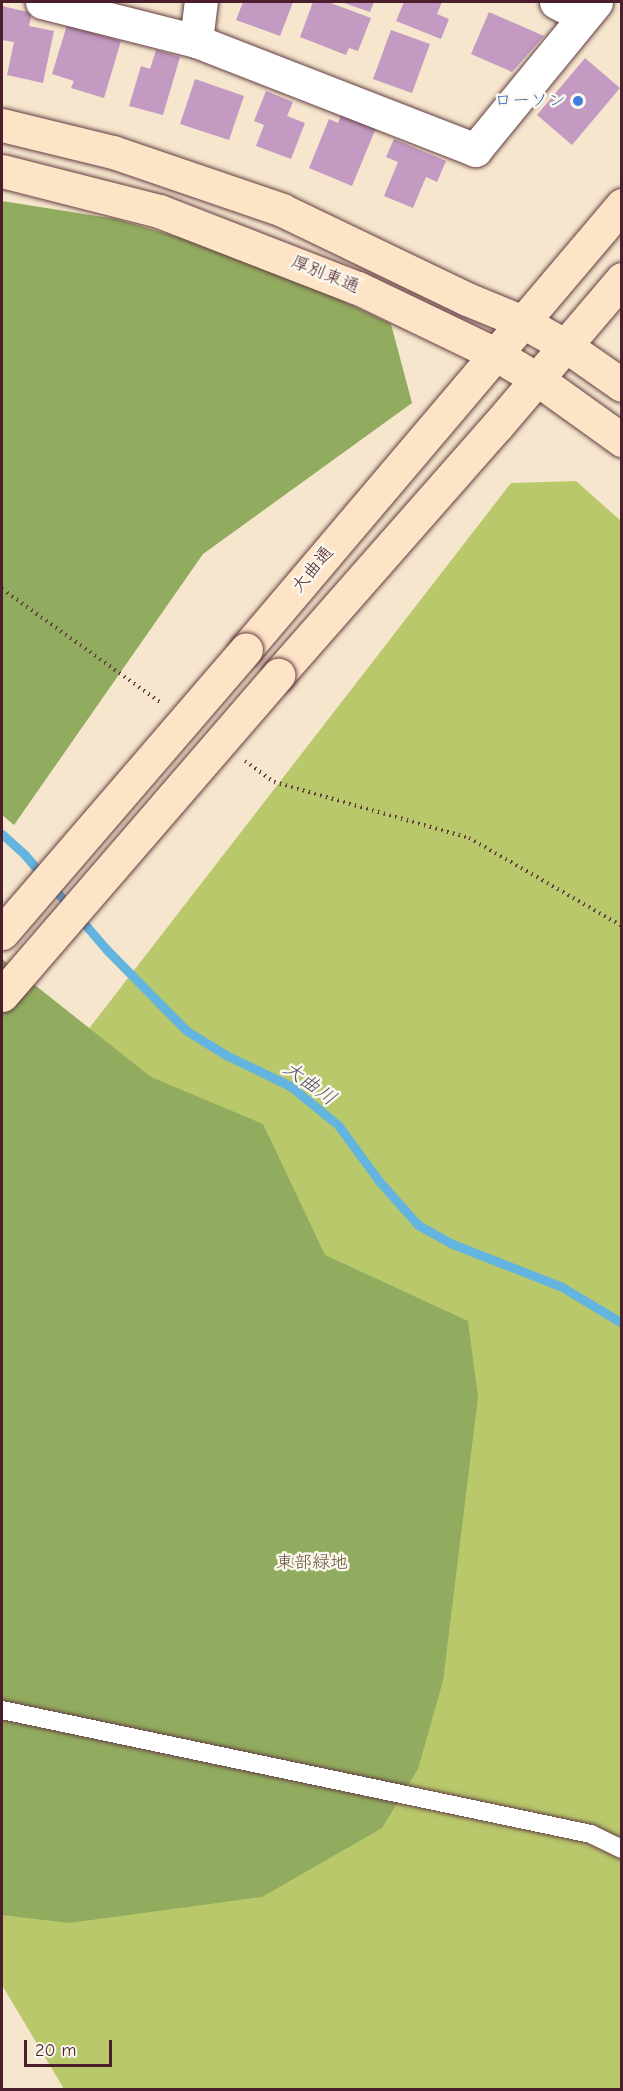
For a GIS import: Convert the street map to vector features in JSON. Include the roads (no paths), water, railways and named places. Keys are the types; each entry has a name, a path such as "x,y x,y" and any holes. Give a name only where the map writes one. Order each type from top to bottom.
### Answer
{"street":[{"path":"42,2 196,41 475,150 578,6"},
{"path":"196,41 201,2"},
{"path":"2,125 113,152 282,210 467,299 523,322 566,346 621,384"},
{"name":"厚別東通","path":"2,171 159,211 358,288 495,354 537,379 621,440"},
{"name":"大曲通","path":"2,933 246,649 621,205"},
{"path":"2,994 566,346 621,279"}],"lane":[{"path":"2,1710 591,1834 621,1849"}],"waterway":[{"name":"大曲川","path":"2,834 25,855 106,949 187,1031 226,1055 290,1086 338,1125 379,1181 418,1225 450,1243 562,1287 622,1323"}],"place":[{"name":"ローソン","path":"578,101"}],"park label":[{"name":"東部緑地","path":"312,1563"}]}
